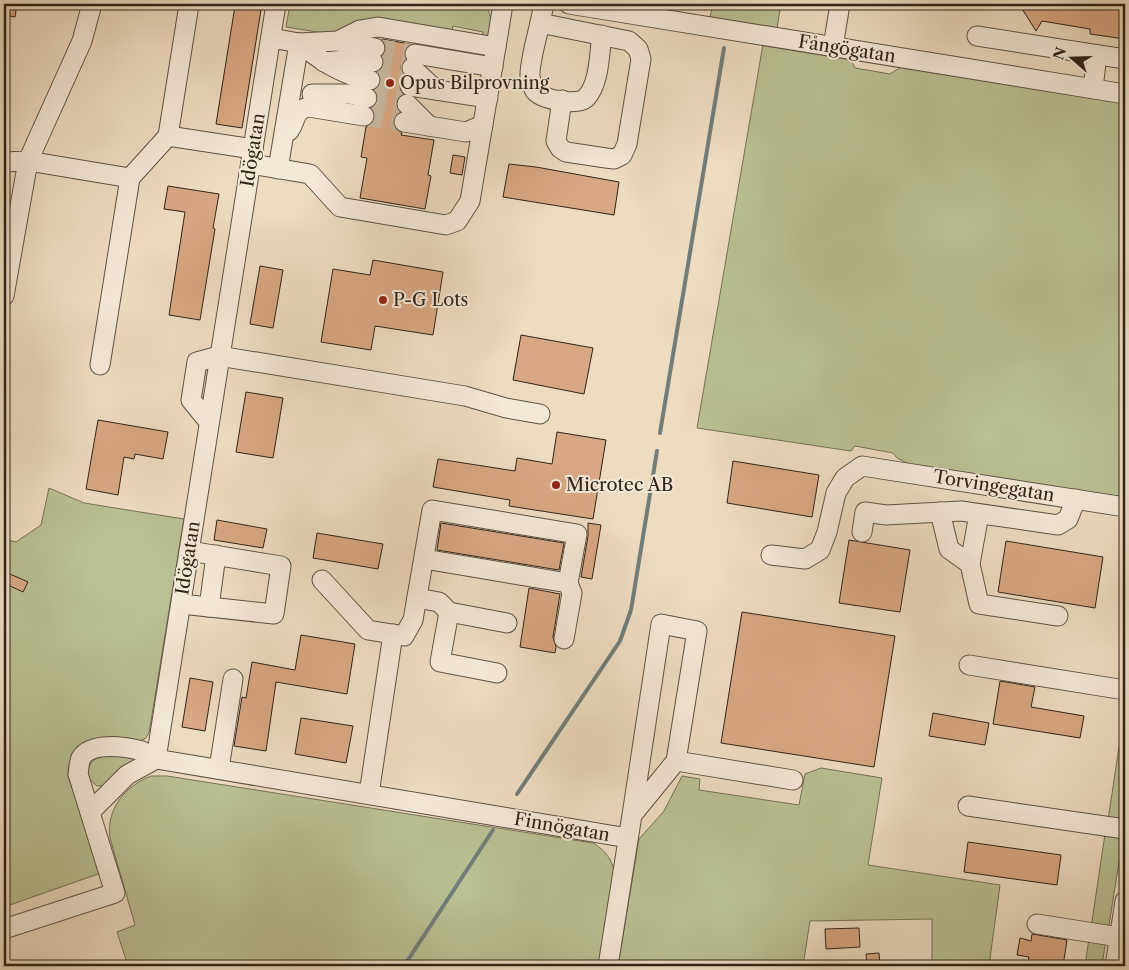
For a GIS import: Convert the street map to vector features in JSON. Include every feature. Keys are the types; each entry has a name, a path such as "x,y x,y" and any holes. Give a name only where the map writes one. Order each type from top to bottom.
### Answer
{"street":[{"path":"4,296 28,161 82,41 92,4"},
{"name":"Idögatan","path":"156,759 276,4"},
{"path":"168,136 252,157 278,169 310,174 340,207 446,225 457,221 470,201 503,4"},
{"path":"544,4 530,76 534,90 543,97 576,103 584,100 590,92 595,79 602,35"},
{"name":"Fångögatan","path":"569,4 1125,94"},
{"path":"833,47 840,4"},
{"path":"100,365 130,178 168,136 188,11"},
{"path":"540,23 629,41 638,49 641,59 627,144 622,155 614,159 566,152 560,148 556,141 562,100"},
{"path":"271,38 299,43 338,41 360,30 378,27 496,47"},
{"path":"977,36 1125,59"},
{"path":"338,41 370,77"},
{"path":"299,43 322,62 370,77"},
{"path":"278,169 299,43"},
{"path":"1093,88 1097,55"},
{"path":"410,83 440,58 493,67"},
{"path":"290,91 312,94 370,77"},
{"path":"282,140 293,125 297,112 301,108 309,107 370,77"},
{"path":"410,83 436,90 488,98"},
{"path":"410,83 429,126 466,132 484,125"},
{"path":"4,162 28,161 130,178"},
{"path":"219,356 465,396 506,408 540,414"},
{"name":"Torvingegatan","path":"771,555 805,558 820,550 827,532 836,493 845,478 862,466 1125,507"},
{"path":"862,532 865,512 886,515 961,511 1058,525 1068,519 1076,499"},
{"path":"322,580 368,630 404,636 413,620 432,510 577,534 568,583 572,593 564,639"},
{"path":"940,512 948,549 970,564"},
{"path":"980,514 970,564 979,604 1058,616"},
{"path":"181,604 274,614 280,575 281,566 189,551"},
{"path":"208,606 216,555"},
{"path":"424,559 568,583"},
{"path":"417,598 439,602 449,612 508,623"},
{"path":"449,612 440,662 497,673"},
{"path":"628,838 661,624 697,631 676,762 632,815"},
{"path":"368,794 393,634"},
{"path":"969,665 1125,690"},
{"path":"219,769 233,679"},
{"name":"Finnögatan","path":"4,929 115,893 78,774 82,757 95,747 104,747 144,752 156,759 628,838 608,966"},
{"path":"90,812 127,775 156,759"},
{"path":"676,762 793,780"},
{"path":"968,806 1125,829"},
{"path":"1115,966 1125,901"},
{"path":"1037,924 1119,937"}],"green space":[{"path":"290,4 484,4 489,13 491,24 489,34 482,41 483,32 453,26 451,36 342,36 286,27"},
{"path":"713,4 781,4 777,28 710,17"},
{"path":"763,44 851,59 855,68 890,74 901,67 1125,103 1125,497 913,466 897,458 893,453 855,446 851,451 697,428"},
{"path":"49,488 84,503 184,519 149,733 145,739 138,741 74,753 68,768 68,776 101,873 4,907 4,539 16,542 41,525"},
{"path":"1125,707 1125,816 1120,819 1108,820"},
{"path":"105,755 140,758 105,785 97,786 88,778 90,765 97,758"},
{"path":"821,768 882,778 868,865 1000,885 989,966 932,966 932,919 810,921 803,966 618,966 639,839 664,811 682,776 700,779 699,790 799,805 805,774"},
{"path":"151,776 167,776 593,843 607,855 615,873 601,966 128,966 117,932 135,925 110,838 111,817 114,808 126,792"},
{"path":"1105,834 1116,835 1122,843 1109,925 1106,928 1091,928"},
{"path":"1089,938 1102,940 1105,945 1102,966 1085,966"}],"building":[{"path":"4,4 17,4 15,17 4,15"},
{"path":"1019,4 1125,4 1125,39 1090,34 1090,29 1042,21 1036,31"},
{"path":"235,6 261,10 242,128 216,124"},
{"path":"382,39 410,44 404,52 405,59 401,66 401,72 405,76 401,79 399,85 402,94 396,101 399,112 395,115 393,121 394,126 402,133 401,135 434,140 428,175 431,176 425,209 360,198 367,158 361,157 366,127 375,118 375,112 372,108 378,101 378,95 375,90 381,83 381,77 378,72 384,64 382,56 386,50"},
{"path":"453,155 465,157 462,175 450,173"},
{"path":"509,164 619,182 614,215 503,197"},
{"path":"168,186 219,194 200,320 169,315 185,212 164,209"},
{"name":"P-G Lots","path":"373,260 443,272 433,335 375,326 371,350 321,342 333,269 370,275"},
{"path":"260,266 283,270 273,328 250,324"},
{"path":"521,335 593,348 584,394 513,380"},
{"path":"246,392 283,398 273,458 236,452"},
{"path":"98,420 168,432 163,459 135,454 134,459 124,457 118,495 86,489"},
{"name":"Microtec AB","path":"557,432 606,440 593,519 509,506 510,500 433,487 438,459 515,471 517,458 552,464"},
{"path":"733,461 819,475 812,517 727,503"},
{"path":"217,520 267,529 263,548 214,540"},
{"path":"441,523 564,543 559,570 437,550"},
{"path":"588,523 601,525 592,579 581,577 588,536"},
{"path":"317,533 383,544 378,569 313,558"},
{"path":"849,540 910,550 900,612 839,603"},
{"path":"1006,541 1103,557 1095,608 998,592"},
{"path":"10,574 28,582 23,592 6,584"},
{"path":"529,588 560,594 553,637 556,647 555,653 520,647"},
{"path":"742,612 895,636 874,767 721,743"},
{"path":"301,635 355,644 347,694 276,682 266,751 234,746 242,697 246,698 252,662 295,670"},
{"path":"190,678 213,682 205,731 182,727"},
{"path":"1000,681 1035,687 1031,707 1084,716 1080,738 993,724"},
{"path":"933,713 989,723 985,745 929,736"},
{"path":"301,718 353,726 346,763 295,754"},
{"path":"968,842 1061,855 1057,885 964,872"},
{"path":"859,928 860,947 826,949 825,929"},
{"path":"1032,934 1067,940 1063,966 1027,966 1029,957 1017,955 1020,938 1031,941"},
{"path":"879,953 880,966 867,966 866,954"}],"waterway":[{"path":"660,433 724,48"},
{"path":"517,794 620,641 631,610 657,451"},
{"path":"404,966 493,830"}],"tunnel":[{"path":"375,48 415,54"},
{"path":"373,62 412,68"},
{"path":"370,80 410,86"},
{"path":"367,98 407,104"},
{"path":"364,116 404,122"}],"place":[{"name":"Opus Bilprovning","path":"390,83"},
{"name":"P-G Lots","path":"383,300"},
{"name":"Microtec AB","path":"556,485"}]}
